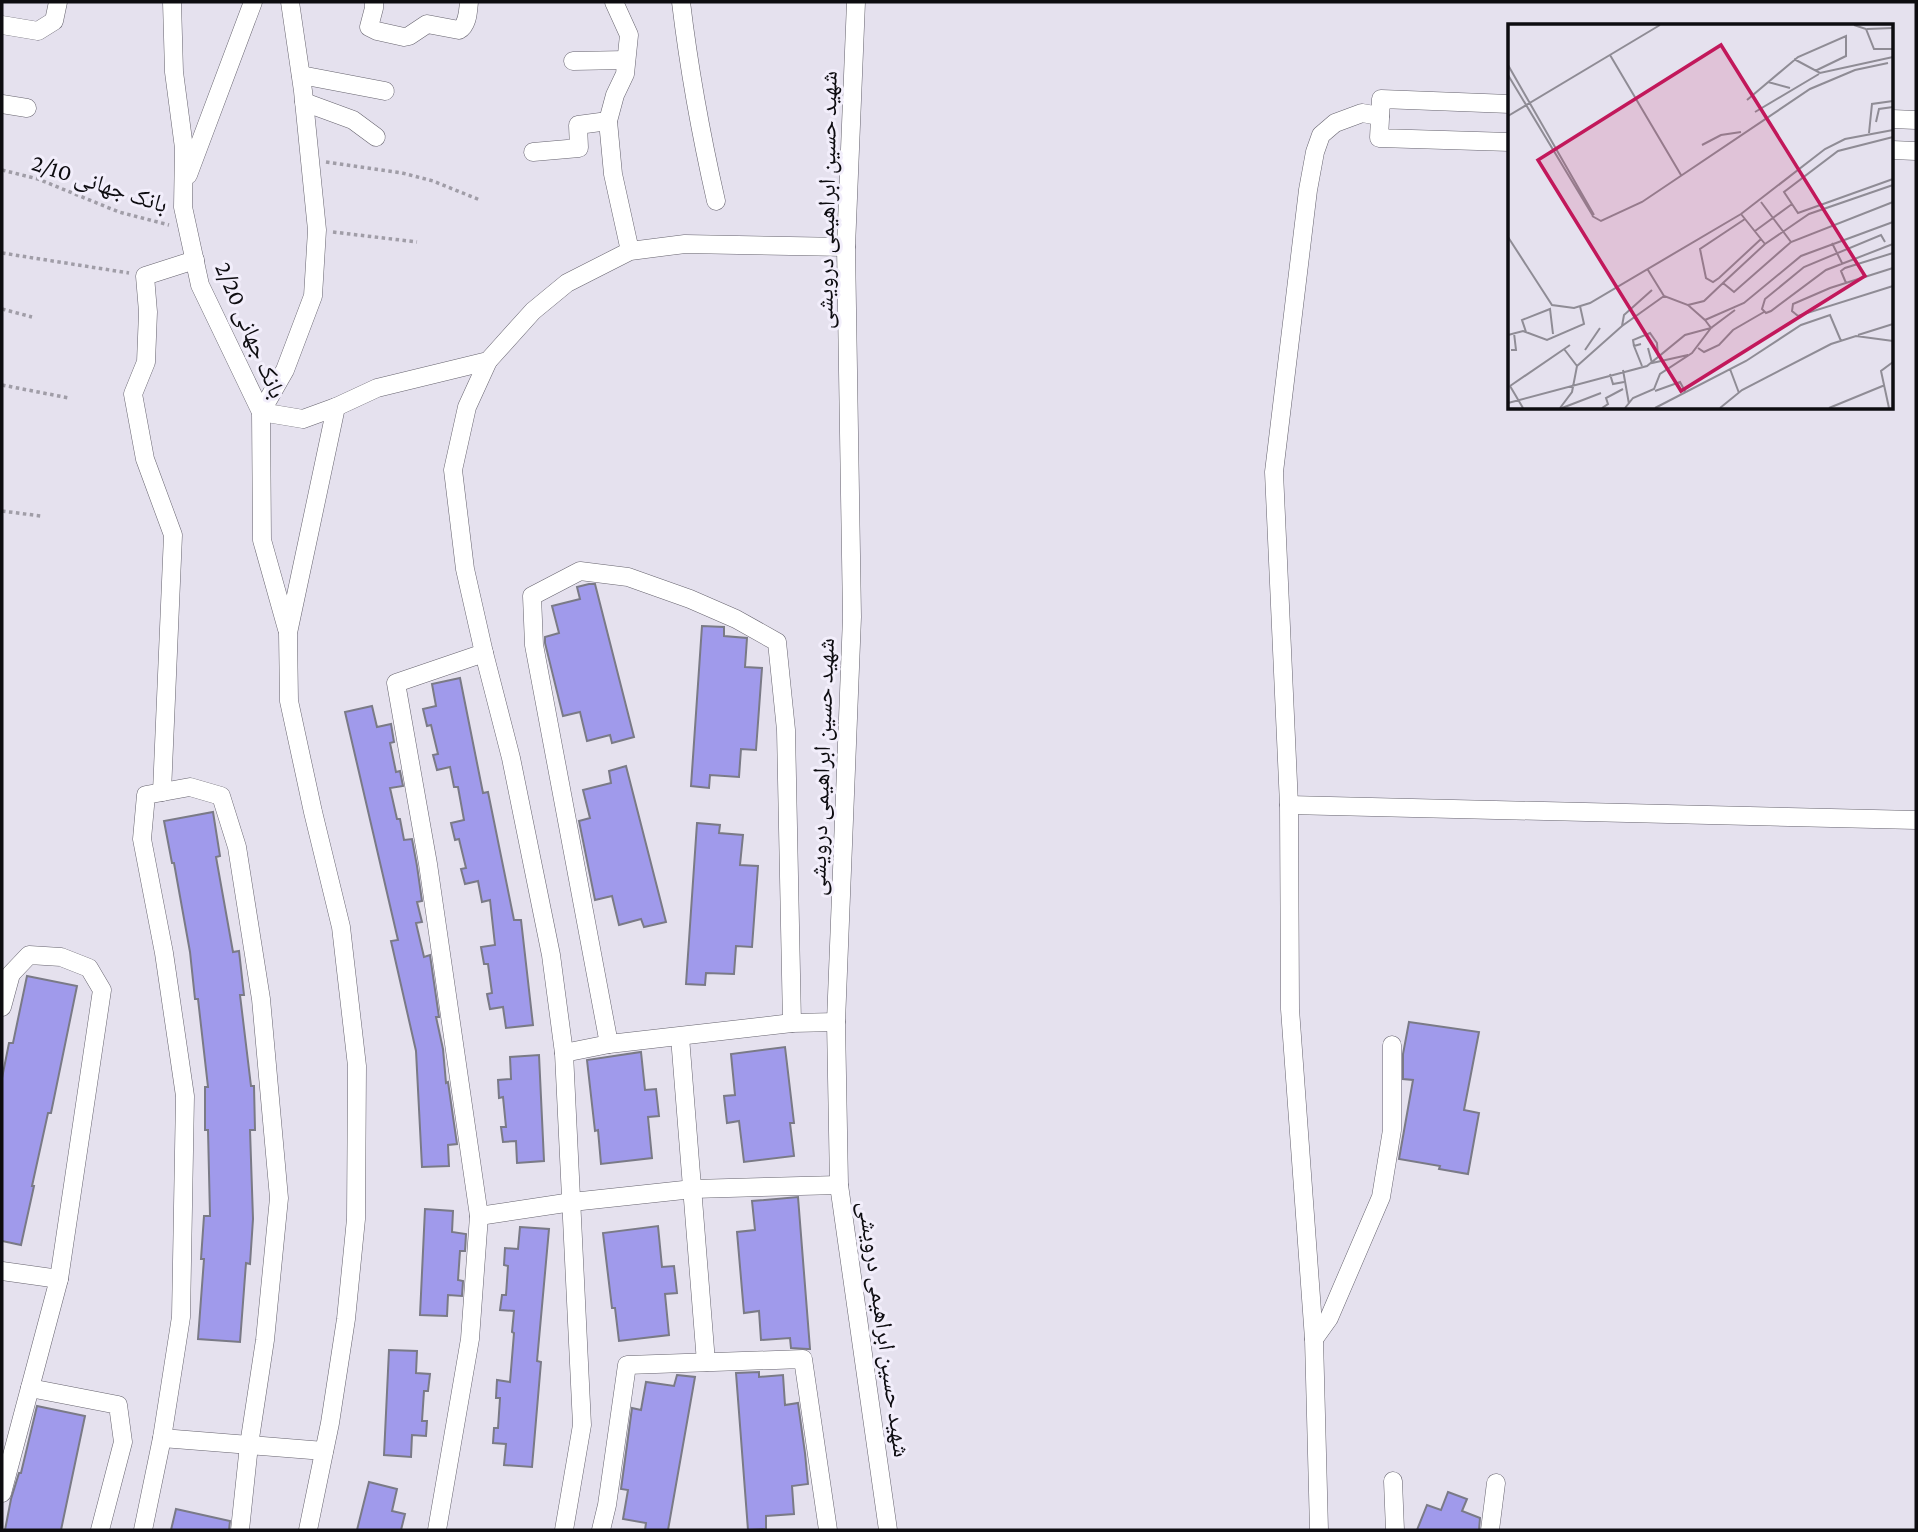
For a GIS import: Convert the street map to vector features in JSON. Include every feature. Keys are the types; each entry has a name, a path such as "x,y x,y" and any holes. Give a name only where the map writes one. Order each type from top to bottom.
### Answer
{"street":[{"path":"2,25 38,31 54,21 58,2"},
{"name":"بانک جهانی 2/20","path":"172,2 174,72 184,148 183,207 200,285 261,412 262,540 288,634"},
{"path":"183,187 253,2"},
{"path":"290,2 304,102 317,230 313,296 285,370 261,412 303,419 377,388 488,361"},
{"path":"374,2 369,27 404,37 427,24 463,29 469,2"},
{"path":"614,2 629,35 625,74 615,95 608,121 614,174 630,251"},
{"path":"681,2 698,118 716,201"},
{"name":"شهید حسین ابراهیمی درویشی","path":"856,2 846,247 852,617 836,1022 839,1185 888,1530"},
{"path":"573,61 626,60"},
{"path":"300,75 385,91"},
{"path":"1508,104 1381,99 1379,138 1508,142"},
{"path":"304,102 353,120 376,137"},
{"path":"2,104 27,108"},
{"path":"1320,1530 1314,1339 1290,1009 1289,805 1273,472 1315,152 1321,135 1335,123 1362,113 1380,116"},
{"path":"1894,120 1916,120"},
{"path":"533,152 579,148 578,125 608,121"},
{"path":"1894,150 1916,151"},
{"path":"564,1530 582,1425 564,1053 545,929 511,758 465,569 453,470 467,407 488,361 533,311 568,283 630,251 685,244 846,247"},
{"path":"162,792 173,535 145,459 133,394 146,362 148,312 145,276 195,260"},
{"path":"307,1530 324,1451 346,1319 356,1219 357,1066 341,926 289,701 288,634 336,407"},
{"path":"609,1044 534,645 532,596 580,571 628,577 690,599 736,619 777,642 786,730 792,1023"},
{"path":"438,1530 470,1339 480,1216 428,864 396,683 484,653"},
{"path":"143,1530 162,1438 181,1317 185,1096 164,953 142,839 146,795 190,787 221,796 237,847 261,999 279,1198 265,1340 249,1445 240,1530"},
{"path":"1289,805 1916,820"},
{"path":"2,1007 10,974 29,955 61,957 89,968 102,990 59,1279 2,1493"},
{"path":"564,1053 609,1044 792,1023 836,1022"},
{"path":"680,1037 706,1362"},
{"path":"1314,1339 1329,1318 1381,1197 1392,1130 1392,1045"},
{"path":"480,1216 572,1202 693,1189 839,1185"},
{"path":"2,1271 59,1279"},
{"path":"601,1530 627,1365 803,1359 828,1530"},
{"path":"30,1388 118,1405 123,1442 100,1530"},
{"path":"162,1438 324,1451"},
{"path":"1393,1481 1395,1530"},
{"path":"1490,1530 1496,1483"}],"path":[{"path":"310,160 402,173 433,181 480,200"},
{"name":"بانک جهانی 2/10","path":"2,170 38,178 119,212 188,230"},
{"path":"317,230 417,242"},
{"path":"2,253 145,276"},
{"path":"2,309 32,317"},
{"path":"2,385 69,398"},
{"path":"2,511 41,516"}],"building":[{"path":"595,584 634,737 612,743 610,735 587,741 580,712 563,716 545,643 545,637 559,633 552,606 580,599 577,587"},
{"path":"702,626 724,627 724,636 747,638 745,667 762,668 756,750 741,749 739,777 710,775 709,788 691,786"},
{"path":"460,678 483,793 488,792 514,920 521,920 533,1025 506,1028 503,1007 490,1009 487,994 492,993 488,964 484,964 481,947 495,945 490,900 482,902 478,881 465,884 461,869 466,868 459,839 455,840 451,823 464,820 458,787 454,787 450,767 437,770 433,755 438,754 431,725 427,726 423,709 436,706 432,684"},
{"path":"372,706 377,727 391,724 394,742 390,743 396,772 400,771 403,786 390,788 404,840 412,839 417,866 422,901 417,902 422,922 416,923 424,957 430,955 439,1017 436,1017 457,1144 448,1145 449,1166 422,1167 416,1051 391,941 398,940 345,712"},
{"path":"626,766 666,922 644,927 641,919 619,925 612,896 595,900 579,821 590,818 583,790 611,783 609,771"},
{"path":"213,812 220,856 216,857 233,952 239,951 244,995 240,995 251,1086 254,1086 255,1130 250,1130 253,1219 250,1264 246,1263 240,1342 198,1339 204,1216 210,1216 208,1130 205,1130 205,1087 208,1087 198,999 195,999 190,952 164,821"},
{"path":"697,823 720,825 719,833 743,835 740,865 758,866 752,947 736,946 734,974 706,973 705,985 686,984"},
{"path":"27,976 77,986 21,1245 2,1241 2,1078 9,1043 13,1043"},
{"path":"1409,1022 1479,1032 1464,1110 1479,1113 1468,1174 1399,1159 1413,1080 1403,1079 1403,1054"},
{"path":"785,1047 794,1123 790,1123 794,1156 744,1162 739,1121 727,1123 724,1096 735,1095 731,1054"},
{"path":"641,1052 645,1090 656,1089 659,1116 648,1117 652,1158 601,1164 587,1060"},
{"path":"539,1055 544,1161 517,1163 516,1141 503,1142 501,1127 506,1127 498,1080 511,1079 510,1057"},
{"path":"798,1197 810,1349 791,1348 790,1338 761,1340 759,1311 744,1313 737,1232 755,1230 752,1201"},
{"path":"425,1209 453,1211 452,1232 466,1234 465,1251 460,1251 458,1280 463,1281 462,1296 448,1295 447,1316 420,1315"},
{"path":"658,1226 662,1267 674,1266 677,1293 665,1294 669,1335 619,1341 603,1233"},
{"path":"520,1227 549,1229 537,1361 541,1362 532,1467 504,1465 506,1444 493,1443 494,1428 498,1428 500,1398 496,1398 497,1380 510,1382 514,1333 514,1311 500,1310 502,1295 506,1295 508,1266 504,1265 505,1248 518,1249"},
{"path":"389,1350 417,1351 416,1373 430,1374 428,1391 424,1391 422,1421 427,1421 426,1436 412,1435 411,1457 384,1455"},
{"path":"759,1372 759,1377 783,1375 785,1405 798,1403 808,1484 792,1486 794,1514 766,1516 766,1529 748,1530 736,1373"},
{"path":"677,1375 695,1377 668,1530 645,1530 646,1523 623,1519 628,1490 621,1489 632,1408 641,1410 646,1382 674,1386"},
{"path":"37,1406 85,1416 61,1530 5,1530 11,1499 21,1473"},
{"path":"369,1482 397,1489 392,1511 405,1514 401,1530 357,1530"},
{"path":"1448,1492 1467,1499 1462,1511 1480,1518 1479,1530 1417,1530 1427,1505 1441,1510"},
{"path":"176,1509 230,1521 229,1530 171,1530"}]}
